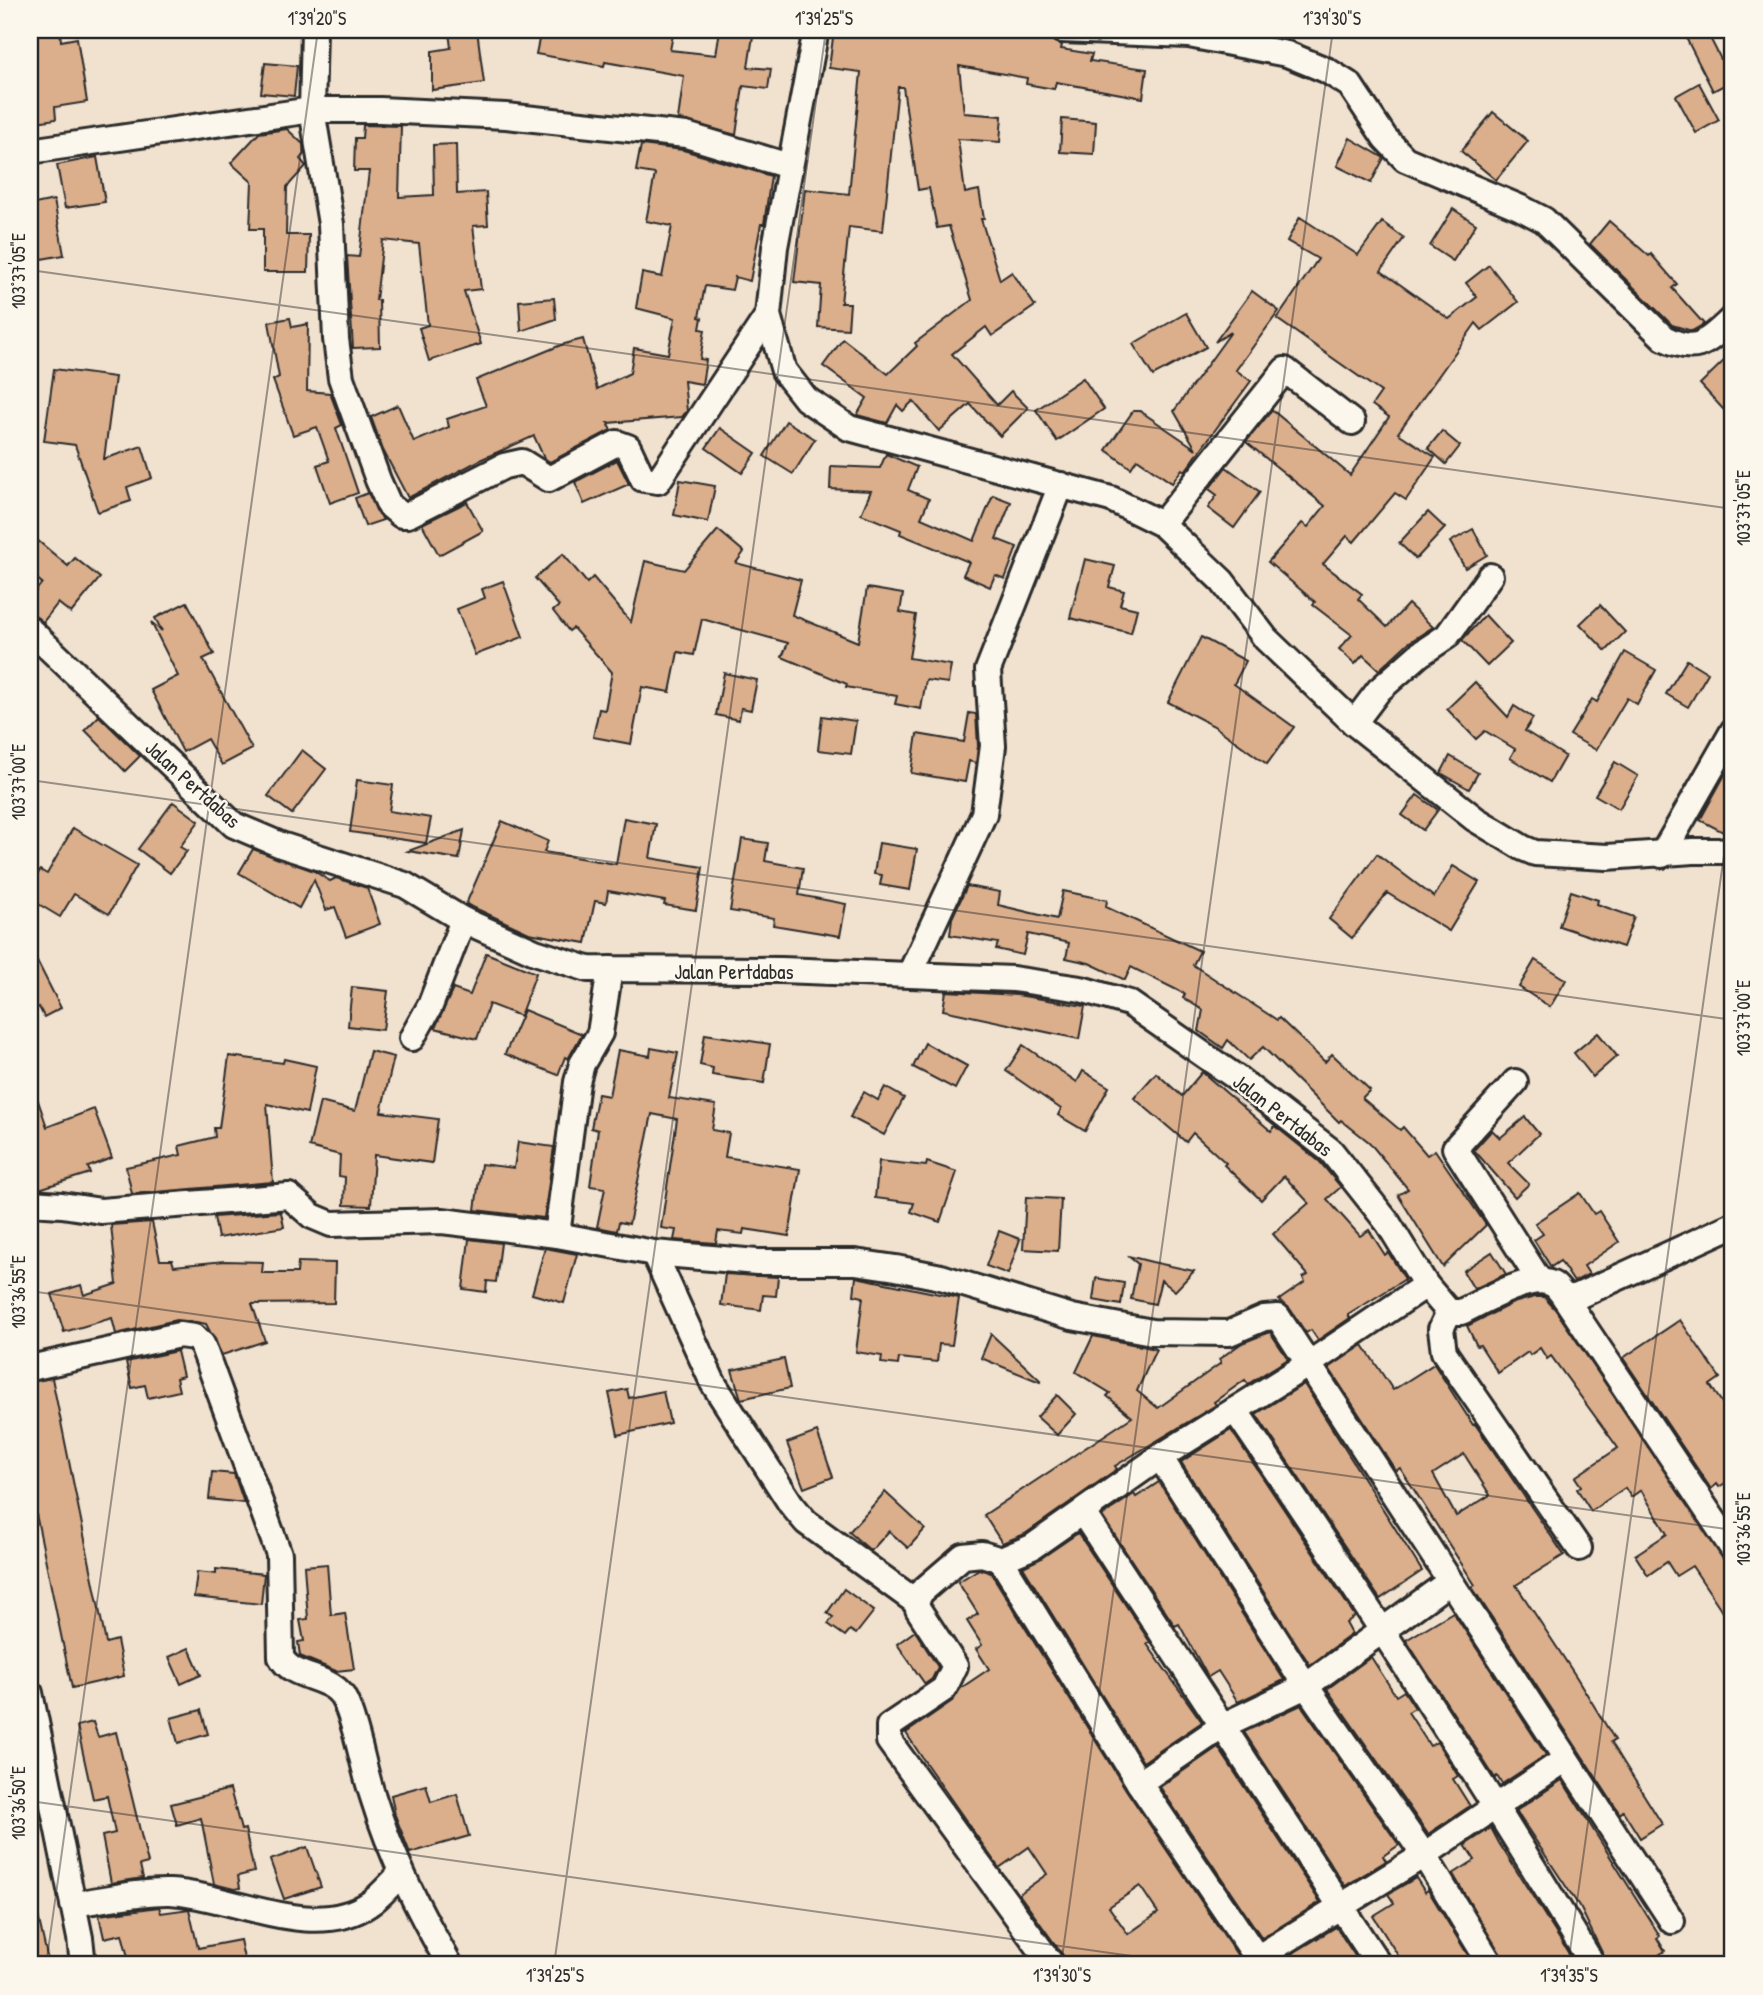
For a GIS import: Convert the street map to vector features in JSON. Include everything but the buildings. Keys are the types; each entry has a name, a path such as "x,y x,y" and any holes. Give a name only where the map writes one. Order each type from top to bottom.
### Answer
{"street":[{"path":"314,30 312,110 331,224 336,339 341,379 377,480 389,505 401,515 408,515 504,466 522,462 549,479 617,443 628,447 643,479 658,481 768,315"},
{"path":"816,30 789,166 768,315 784,371 806,399 849,428 1111,499 1162,524 1223,581 1266,639 1354,723 1475,819 1523,848 1535,853 1586,856 1733,851"},
{"path":"1062,30 1189,35 1287,54 1326,70 1350,85 1385,138 1405,159 1545,220 1664,338 1683,347 1694,347 1711,338 1733,318"},
{"path":"30,150 192,130 312,110 506,116 686,135 789,166"},
{"path":"1162,524 1285,370 1352,422"},
{"path":"910,974 984,814 989,795 993,746 988,670 1061,485"},
{"path":"1354,723 1379,690 1420,654 1447,636 1490,576"},
{"name":"Jalan Pertdabas","path":"30,630 234,825 281,845 405,885 463,920 535,952 588,969 910,974 1013,979 1082,989 1129,1003 1237,1078 1331,1151 1388,1223 1426,1285 1450,1312"},
{"path":"1662,855 1733,732"},
{"path":"412,1038 430,1006 463,920"},
{"path":"557,1235 577,1082 582,1063 600,1034 610,969"},
{"path":"1515,1082 1455,1148 1539,1280"},
{"path":"30,1203 100,1211 289,1195 312,1216 331,1224 442,1221 557,1235 654,1253 757,1262 855,1262 896,1268 941,1277 1072,1317 1152,1332 1207,1335 1229,1333 1273,1315 1283,1322 1307,1365 1672,1922"},
{"path":"1565,1298 1578,1296 1668,1257 1733,1225"},
{"path":"654,1253 713,1383 791,1504 806,1521 916,1602 955,1666 944,1689 889,1726 889,1741 1052,1965"},
{"path":"1579,1548 1444,1352 1441,1329 1450,1312 1461,1312 1525,1283 1539,1280 1554,1285 1565,1298 1733,1549"},
{"path":"1001,1560 1032,1546 1083,1513 1160,1457 1307,1365 1426,1285"},
{"path":"30,1368 179,1335 194,1336 202,1344 279,1554 281,1657 288,1666 336,1687 341,1693 400,1875 450,1965"},
{"path":"1235,1410 1385,1631 1496,1804 1593,1965"},
{"path":"1160,1457 1306,1686 1424,1855 1491,1965"},
{"path":"1083,1513 1224,1725 1378,1965"},
{"path":"916,1602 921,1592 963,1556 982,1554 1001,1560 1139,1783 1260,1961 1566,1759"},
{"path":"1139,1783 1224,1725 1306,1686 1449,1582"},
{"path":"30,1693 73,1904 79,1961"},
{"path":"73,1904 168,1892 212,1898 268,1913 327,1919 345,1916 369,1904 400,1875"}]}
